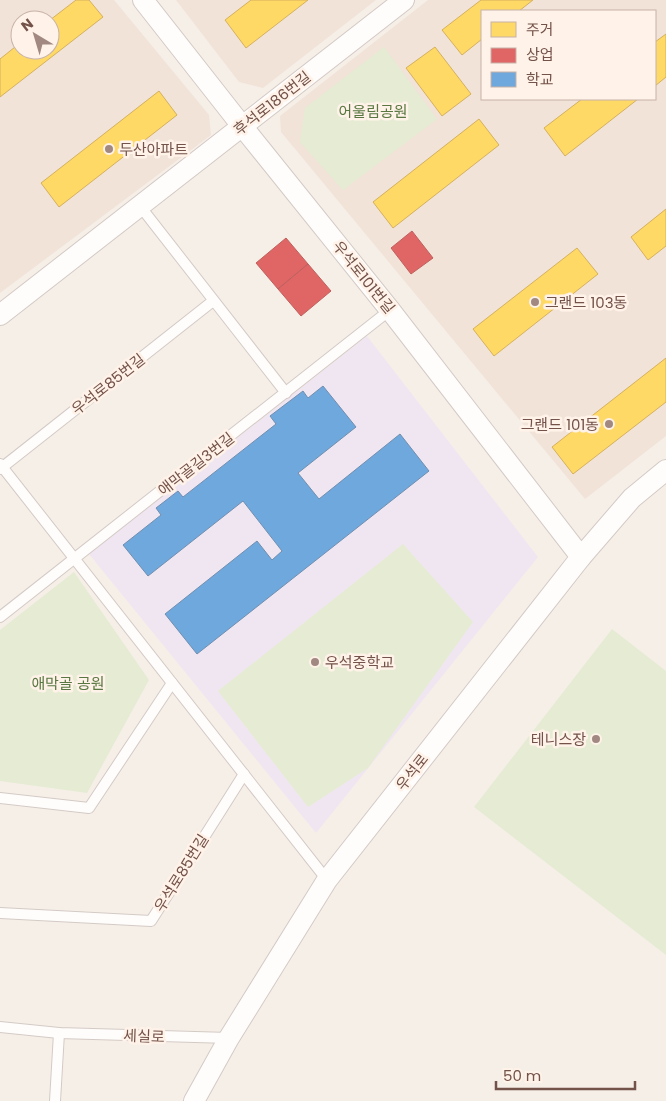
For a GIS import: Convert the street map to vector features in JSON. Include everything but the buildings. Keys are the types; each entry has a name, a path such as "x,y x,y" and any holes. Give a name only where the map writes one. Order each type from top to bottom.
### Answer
{"street":[{"name":"우석로101번길","path":"144,0 242,126 390,310 581,557"},
{"name":"후석로186번길","path":"0,315 404,0"},
{"name":"우석로","path":"194,1101 229,1038 327,880 581,557 632,498 666,470"}],"lane":[{"path":"140,206 286,393"},
{"name":"우석로85번길","path":"213,301 1,467 327,880"},
{"name":"애막골길3번길","path":"0,617 390,310"},
{"path":"0,798 88,808 172,683"},
{"name":"우석로85번길","path":"0,913 151,921 244,774"},
{"name":"세실로","path":"0,1027 59,1033 229,1038"},
{"path":"55,1101 59,1033"}],"shaded area":[{"name":"두산아파트","path":"0,0 114,0 209,115 211,135 0,293"},
{"path":"176,0 376,0 263,88 239,82"},
{"path":"428,0 666,0 666,436 585,499 281,132 280,116"},
{"name":"우석중학교","path":"367,336 538,557 316,833 89,554"}],"green space":[{"name":"어울림공원","path":"384,47 437,119 343,190 300,142 305,108"},
{"path":"403,544 473,622 368,768 308,807 218,691"},
{"name":"애막골 공원","path":"74,572 149,680 87,793 0,781 0,630"},
{"name":"테니스장","path":"612,629 666,671 666,955 474,807"}],"place":[{"name":"두산아파트","path":"109,149"},
{"name":"그랜드 103동","path":"535,302"},
{"name":"그랜드 101동","path":"609,424"},
{"name":"우석중학교","path":"315,662"},
{"name":"테니스장","path":"596,739"}]}
